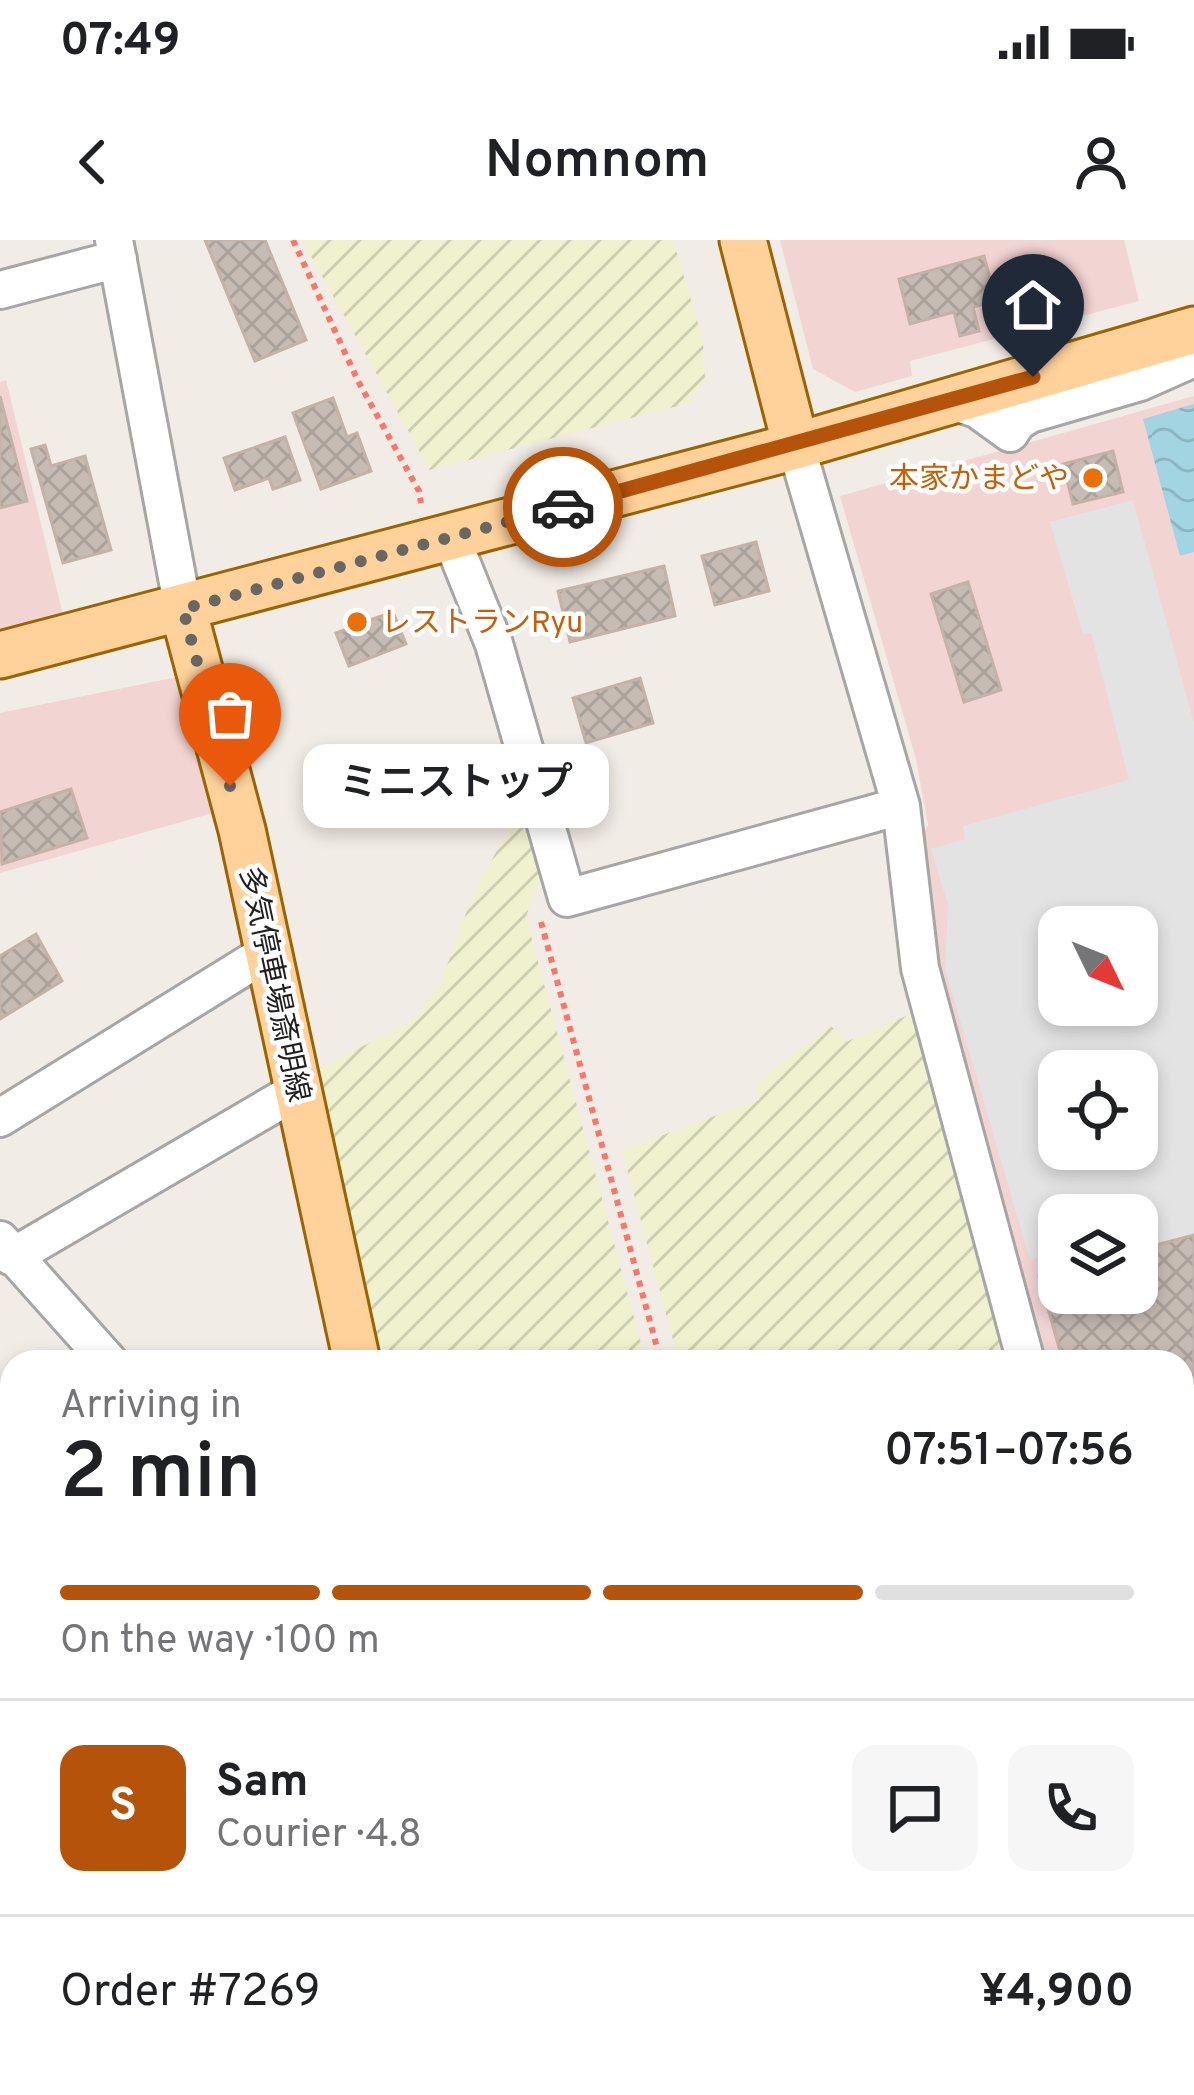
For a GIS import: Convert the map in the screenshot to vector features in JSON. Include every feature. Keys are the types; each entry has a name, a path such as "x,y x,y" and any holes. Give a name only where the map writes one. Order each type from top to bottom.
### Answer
{"main road":[{"path":"742,240 796,446"},
{"path":"0,656 796,446 1194,331"},
{"name":"多気停車場斎明線","path":"183,609 242,830 354,1350"}],"street":[{"path":"0,290 116,249 183,609"},
{"path":"952,401 977,409 1010,433 1030,414 1154,377 1194,358"},
{"path":"796,446 901,806 920,968 1023,1350"},
{"path":"439,539 494,644 567,898 901,806"},
{"path":"0,1118 268,952"},
{"path":"98,1350 6,1248 148,1178 298,1090"}],"path":[{"path":"293,240 439,539"},
{"path":"561,875 541,920 658,1350"}],"shaded area":[{"path":"780,240 1124,240 1139,301 910,361 912,376 855,392 813,369"},
{"path":"6,380 63,615 0,631 0,382"},
{"path":"1194,396 1194,1350 1037,1350 932,970 934,906 920,838 928,825 916,759 840,496"},
{"path":"1133,500 1194,723 1194,1233 1158,1243 1158,1194 1038,1194 1038,1258 1030,1260 945,969 948,905 931,849 965,839 963,826 1129,780 1091,633 1083,634 1050,522"},
{"path":"177,677 213,813 0,873 0,713"}],"green space":[{"path":"302,240 673,240 703,340 705,379 689,403 430,470"},
{"path":"526,808 542,867 526,917 643,1350 377,1350 312,1072 412,1021 440,985 472,897 517,813"},
{"path":"913,1013 1004,1350 676,1350 622,1150 759,1100 756,1083 831,1026 846,1042"}],"water":[{"path":"1194,404 1194,552 1180,556 1143,419"}],"building":[{"path":"205,240 265,240 306,340 255,361"},
{"path":"984,256 996,301 973,307 979,331 960,336 954,312 910,324 899,279"},
{"path":"0,396 27,501 0,508"},
{"path":"333,398 347,437 357,433 371,471 321,489 293,413"},
{"path":"285,437 300,480 273,489 269,478 235,490 224,458"},
{"path":"45,445 51,466 85,456 111,550 63,563 31,449"},
{"name":"本家かまどや","path":"1113,451 1123,492 1073,504 1063,464"},
{"path":"756,542 769,591 715,605 702,556"},
{"path":"664,566 675,616 570,642 558,591"},
{"path":"968,582 1001,690 964,702 931,594"},
{"path":"393,612 406,644 349,666 336,633 349,628 346,619 364,613 367,621"},
{"path":"640,678 653,723 586,743 573,698"},
{"path":"71,789 87,838 2,864 0,812"},
{"path":"36,934 62,981 0,1019 0,956"},
{"path":"1194,1235 1194,1350 1060,1350 1050,1314 1158,1314 1158,1244"}],"way so far":[{"path":"230,786 183,609 563,507"}],"place":[{"name":"本家かまどや","path":"1093,478"},
{"name":"レストランRyu","path":"357,622"},
{"name":"ミニストップ","path":"230,786"}],"route":[{"path":"563,507 1033,377"}]}
